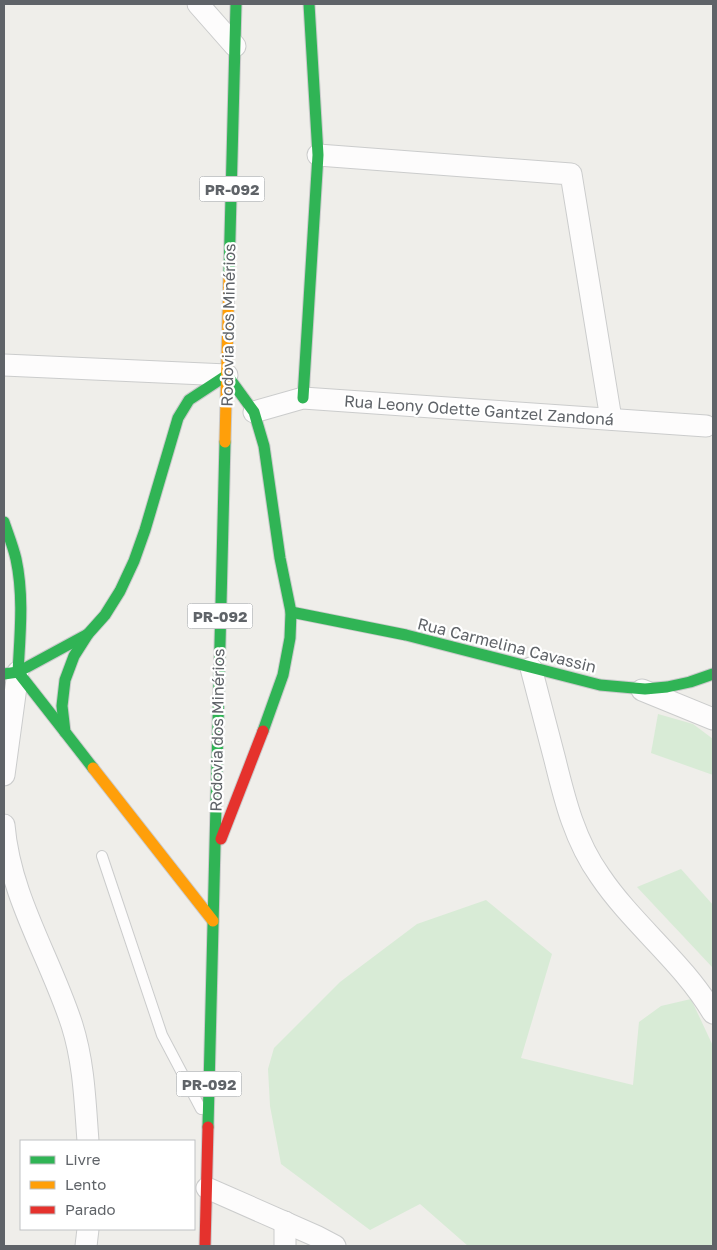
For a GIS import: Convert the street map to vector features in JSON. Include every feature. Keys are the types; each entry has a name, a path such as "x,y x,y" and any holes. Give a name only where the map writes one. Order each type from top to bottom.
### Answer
{"main road":[{"name":"Rodovia dos Minérios","path":"205,1246 236,4"},
{"path":"303,398 318,155 309,4"},
{"path":"65,732 62,706 65,680 74,656 88,634 105,615 120,591 134,562 178,418 189,400 227,374 254,412 267,462 275,528 291,612 290,638 283,675 273,706 214,857"},
{"path":"4,522 16,560 20,587 21,621 11,673"},
{"name":"Rua Carmelina Cavassin","path":"291,612 412,637 587,683 641,690 673,687 713,674"},
{"path":"11,673 88,634"},
{"path":"11,673 65,732 213,921"}],"street":[{"path":"198,4 235,46"},
{"path":"318,155 571,174 611,419"},
{"path":"4,365 227,374"},
{"name":"Rua Leony Odette Gantzel Zandoná","path":"254,412 303,398 706,426"},
{"path":"531,668 568,811 580,842 599,875 620,903 683,972 707,1002 713,1013"},
{"path":"4,775 11,673"},
{"path":"641,690 713,719"},
{"path":"4,825 5,840 13,876 22,905 72,1026 81,1061 88,1140"},
{"path":"206,1188 286,1222 335,1246"},
{"path":"285,1246 286,1222"},
{"path":"86,1246 88,1230"}],"lane":[{"path":"102,856 162,1035 208,1121"}],"green space":[{"path":"658,714 693,724 713,739 713,775 651,753"},
{"path":"681,869 713,905 713,968 637,887"},
{"path":"486,900 552,954 521,1058 633,1085 639,1022 661,1006 691,999 713,1046 713,1246 468,1246 420,1204 370,1230 281,1164 270,1106 268,1069 274,1048 340,982 417,924"}],"traffic: fast":[{"path":"229,275 236,4"},
{"path":"303,398 318,155 309,4"},
{"path":"227,375 254,412 264,446 280,558 291,612 290,638 283,675 263,731"},
{"path":"93,768 65,732 62,706 65,680 74,656 88,634 105,615 120,591 134,561 178,418 189,400 227,375"},
{"path":"208,1127 225,442"},
{"path":"4,522 16,559 20,587 21,616 18,672"},
{"path":"291,612 406,635 600,685 645,689 667,687 713,674"},
{"path":"4,674 18,672 88,634"},
{"path":"18,672 65,732"}],"traffic: slow":[{"path":"225,442 229,275"},
{"path":"93,768 213,921"}],"traffic: jam":[{"path":"221,839 263,731"},
{"path":"205,1246 208,1127"}]}
